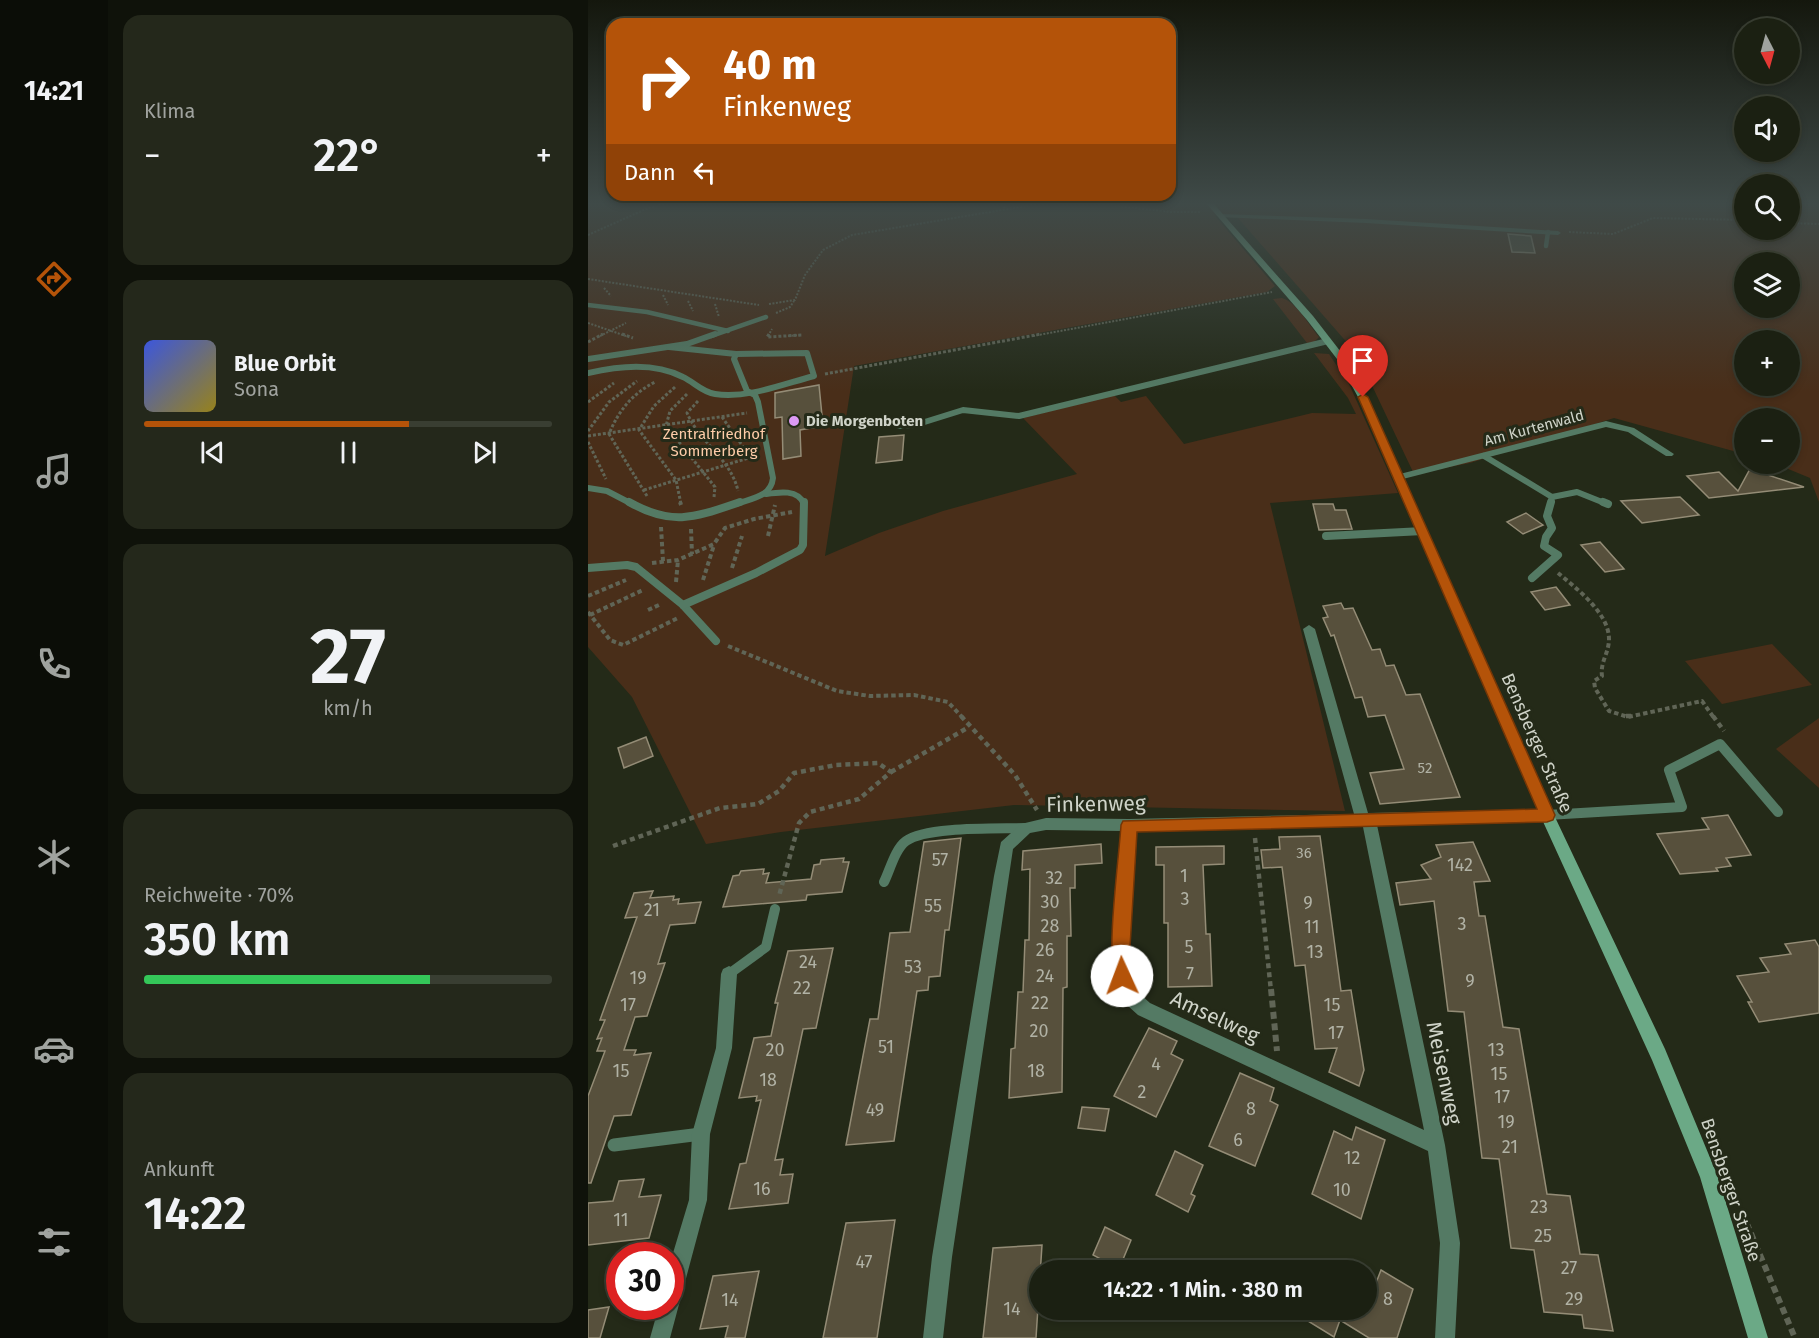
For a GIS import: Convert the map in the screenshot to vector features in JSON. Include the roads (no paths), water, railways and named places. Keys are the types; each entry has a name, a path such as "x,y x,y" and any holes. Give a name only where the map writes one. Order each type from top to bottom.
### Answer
{"main road":[{"name":"Bensberger Straße","path":"1264,265 1328,341 1354,380 1399,477 1547,815 1659,1055 1709,1177 1758,1338"}],"street":[{"name":"Am Kurtenwald","path":"1399,477 1606,424 1625,427 1669,454"},
{"path":"1309,629 1366,821"},
{"name":"Finkenweg","path":"933,1338 942,1257 1006,846 1026,828 1046,824 1366,821 1547,815"},
{"name":"Meisenweg","path":"1366,821 1436,1145 1450,1243 1445,1338"},
{"name":"Amselweg","path":"1129,825 1121,947 1122,976 1134,1000 1144,1009 1174,1024 1436,1145"},
{"path":"684,1250 698,1200 700,1134 724,1048 729,974"},
{"path":"660,1338 665,1320"}],"lane":[{"path":"588,305 647,312 728,331"},
{"path":"588,358 669,347 728,331 766,317"},
{"path":"898,426 917,424 940,414 962,410 983,410 1011,417 1019,416 1328,341"},
{"path":"588,373 613,368 659,369 673,372 708,393 728,394 814,376 807,352 736,354 669,347"},
{"path":"736,354 734,359 747,391 754,395 760,411 774,482 771,490 766,494"},
{"path":"1485,456 1552,497 1577,492 1608,504"},
{"path":"588,488 597,488 613,494 661,517 688,517 766,494 800,495 804,501 805,510 804,545 800,550 683,604"},
{"path":"1532,578 1558,555 1544,546 1546,537 1552,528 1547,516 1552,497"},
{"path":"1326,536 1423,531"},
{"path":"588,568 627,565 636,567 683,604 716,641"},
{"path":"1547,815 1682,807 1669,770 1720,744 1778,812"},
{"path":"884,882 905,842 913,838 930,833 1026,828"},
{"path":"729,974 766,947 775,909"},
{"path":"614,1145 700,1134"}],"place":[{"name":"Die Morgenboten","path":"794,421"}],"park label":[{"name":"Zentralfriedhof Sommerberg","path":"714,442"}]}
